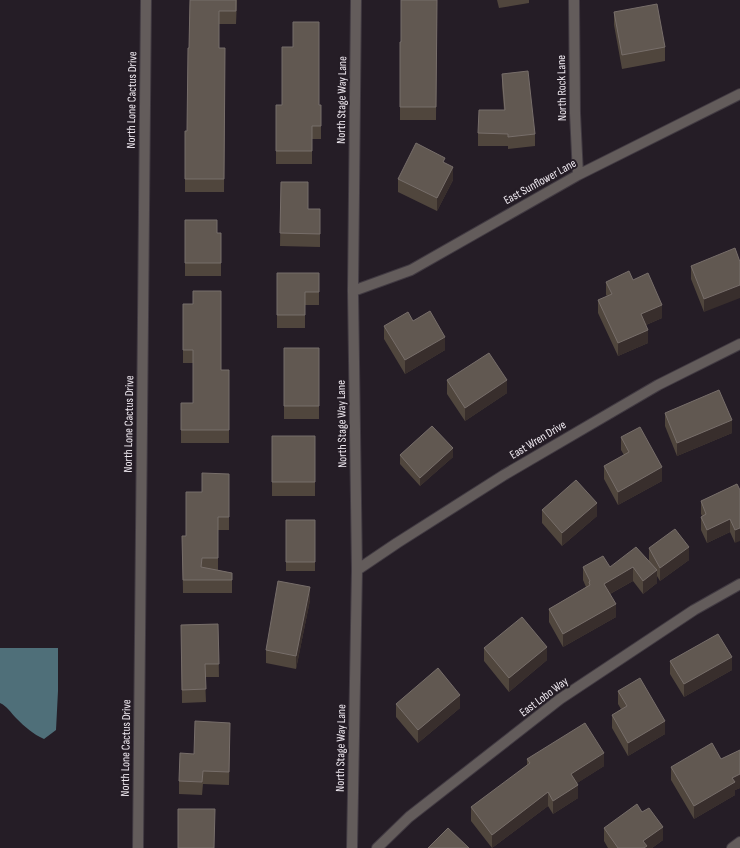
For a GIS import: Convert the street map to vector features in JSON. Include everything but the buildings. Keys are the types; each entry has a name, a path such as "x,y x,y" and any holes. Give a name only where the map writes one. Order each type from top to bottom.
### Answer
{"street":[{"name":"North Lone Cactus Drive","path":"138,848 146,0"},
{"name":"North Stage Way Lane","path":"352,848 357,570 352,291 356,0"},
{"name":"North Rock Lane","path":"574,0 575,105 578,175"},
{"name":"East Sunflower Lane","path":"352,291 411,270 578,175 740,94"},
{"name":"East Wren Drive","path":"357,570 511,471 658,385 740,344"},
{"name":"East Lobo Way","path":"376,848 409,817 560,700 694,610 740,584"},
{"path":"732,848 740,842"}],"water":[{"path":"0,648 58,648 56,730 44,739 26,727 0,703"}]}
